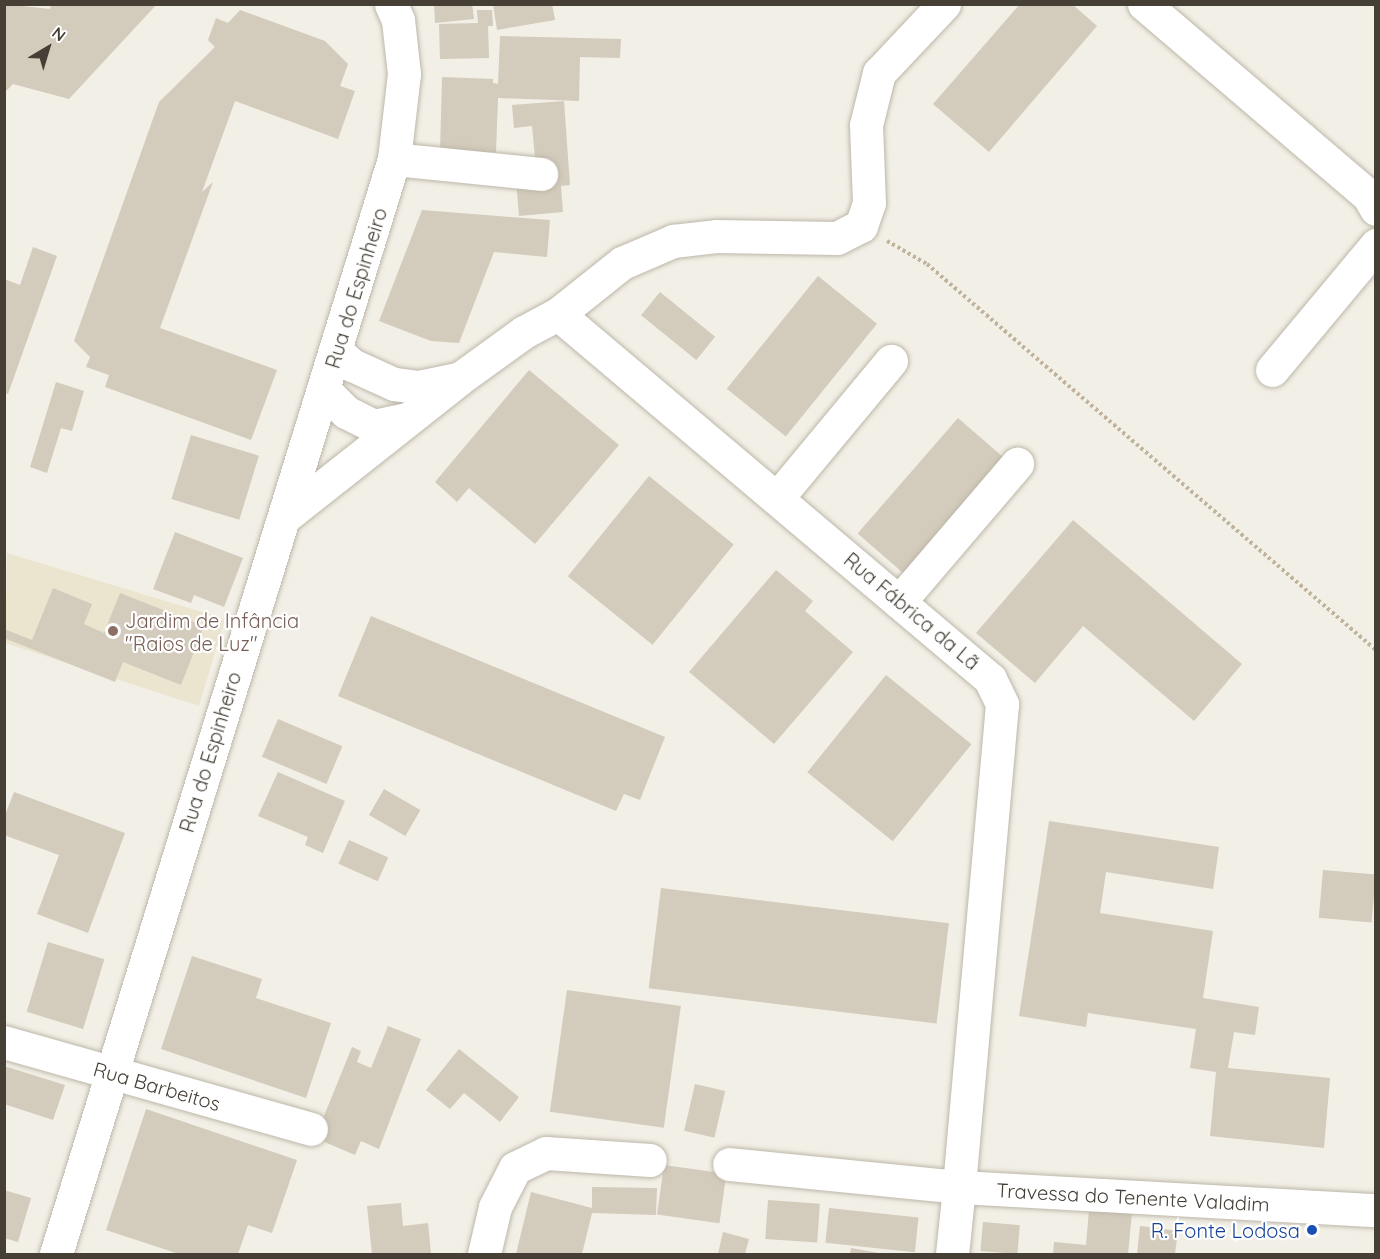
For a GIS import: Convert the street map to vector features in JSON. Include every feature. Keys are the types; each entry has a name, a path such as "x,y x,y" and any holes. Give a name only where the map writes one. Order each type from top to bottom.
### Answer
{"street":[{"name":"Rua do Espinheiro","path":"56,1254 255,605 287,515 394,159 404,74 398,20 391,4"},
{"path":"287,515 459,379 524,332 558,314 622,263 673,241 716,236 837,238 861,226 869,203 866,125 879,73 944,4"},
{"path":"1144,4 1368,195 1376,209"},
{"path":"394,159 541,174"},
{"path":"1272,370 1376,245"},
{"name":"Rua Fábrica da Lã","path":"558,314 778,497 990,680 1002,704 959,1187"},
{"path":"337,352 352,365 394,384 419,387 459,379"},
{"path":"778,497 891,361"},
{"path":"325,391 346,412 374,426 406,419"},
{"path":"899,602 1017,464"},
{"name":"Rua Barbeitos","path":"4,1042 311,1129"},
{"path":"484,1254 495,1207 515,1168 546,1153 650,1160"},
{"name":"Travessa do Tenente Valadim","path":"729,1164 959,1187 1376,1210"},
{"path":"952,1254 959,1187"}],"path":[{"path":"861,226 927,264 1376,650"}],"shaded area":[{"name":"Jardim de Infância \"Raios de Luz\"","path":"7,553 225,619 199,706 5,643"}],"building":[{"path":"4,4 50,9 51,4 157,4 69,99 13,84 4,93"},
{"path":"434,4 472,4 474,19 435,23"},
{"path":"493,4 552,4 555,20 497,30"},
{"path":"1020,4 1072,4 1097,26 989,152 933,104"},
{"path":"240,10 325,41 348,64 340,86 355,91 338,139 235,101 202,192 213,182 160,328 277,370 251,440 105,387 109,375 86,367 90,357 74,341 159,102 215,47 208,40 216,18 228,23"},
{"path":"477,10 492,10 493,26 488,26 489,58 440,59 439,24 478,23"},
{"path":"500,36 621,39 620,58 580,57 579,101 498,98 496,152 440,151 442,77 493,79 493,83 498,84"},
{"path":"564,101 570,185 561,186 563,212 519,216 516,181 537,180 532,126 514,128 512,105"},
{"path":"422,210 550,220 547,257 494,252 459,343 431,341 379,321"},
{"path":"33,247 57,256 8,394 4,393 4,279 20,285"},
{"path":"818,276 877,324 786,437 727,389"},
{"path":"660,292 715,337 696,360 641,315"},
{"path":"529,370 619,445 535,544 469,488 457,502 435,482"},
{"path":"56,382 84,391 72,431 61,428 47,473 30,467"},
{"path":"958,418 1014,467 913,582 858,533"},
{"path":"191,435 259,456 239,520 171,499"},
{"path":"649,476 734,545 653,645 568,576"},
{"path":"1073,520 1242,664 1194,721 1083,626 1035,683 976,633"},
{"path":"175,532 243,558 224,607 194,595 191,603 153,589"},
{"path":"776,570 813,601 805,611 853,652 774,744 689,672"},
{"path":"53,588 92,604 84,624 104,633 120,593 204,626 181,685 123,662 115,682 4,638 4,629 32,640"},
{"path":"371,616 665,737 640,800 624,794 616,811 338,696"},
{"path":"886,675 971,744 893,841 807,772"},
{"path":"278,719 342,746 326,784 262,757"},
{"path":"278,772 345,801 323,853 305,845 308,837 258,816"},
{"path":"384,789 420,810 405,836 369,815"},
{"path":"14,792 125,833 88,933 37,914 59,855 4,835 4,818"},
{"path":"1049,821 1219,847 1213,889 1106,872 1100,913 1213,931 1203,998 1259,1007 1255,1035 1234,1032 1228,1068 1330,1078 1324,1148 1210,1136 1216,1072 1190,1068 1196,1029 1088,1013 1086,1027 1019,1016"},
{"path":"349,840 388,857 378,881 338,864"},
{"path":"1323,870 1376,875 1372,922 1319,918"},
{"path":"661,888 949,923 937,1024 649,988"},
{"path":"48,942 104,959 83,1029 27,1012"},
{"path":"192,956 262,979 256,998 331,1023 306,1098 161,1049"},
{"path":"567,990 681,1006 664,1128 550,1112"},
{"path":"388,1026 421,1039 379,1149 361,1141 355,1155 315,1138 352,1047 361,1051 357,1062 371,1068"},
{"path":"459,1049 519,1097 500,1122 464,1093 450,1109 426,1090"},
{"path":"4,1066 65,1085 53,1120 4,1104"},
{"path":"695,1084 725,1091 714,1138 684,1131"},
{"path":"146,1109 297,1160 272,1233 248,1225 238,1254 179,1254 106,1230"},
{"path":"664,1165 726,1174 719,1223 657,1215"},
{"path":"592,1187 657,1188 656,1215 592,1213 582,1254 516,1254 531,1192 592,1208"},
{"path":"4,1190 31,1198 18,1242 4,1238"},
{"path":"768,1200 820,1204 817,1243 765,1239"},
{"path":"401,1203 403,1226 428,1223 431,1254 372,1254 367,1206"},
{"path":"829,1208 919,1217 915,1252 825,1243"},
{"path":"1089,1210 1132,1213 1128,1254 1053,1254 1054,1242 1086,1245"},
{"path":"983,1222 1020,1225 1017,1254 980,1251"},
{"path":"1140,1226 1178,1231 1175,1254 1137,1254"},
{"path":"723,1232 749,1239 745,1254 718,1254"},
{"path":"851,1248 879,1253 879,1254 850,1254"}],"place":[{"name":"Jardim de Infância \"Raios de Luz\"","path":"113,631"},
{"name":"R. Fonte Lodosa","path":"1312,1230"}]}
